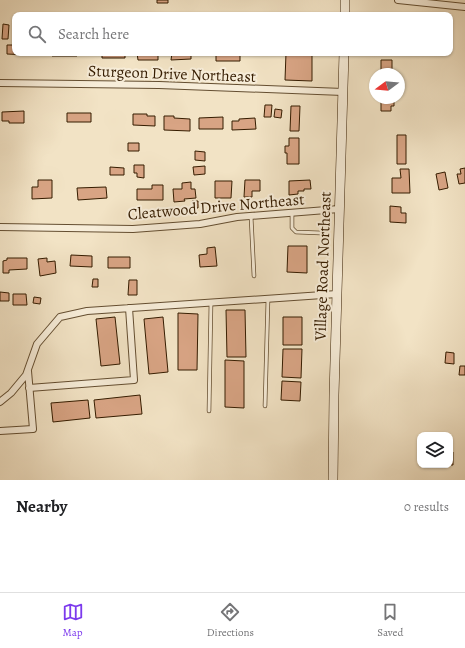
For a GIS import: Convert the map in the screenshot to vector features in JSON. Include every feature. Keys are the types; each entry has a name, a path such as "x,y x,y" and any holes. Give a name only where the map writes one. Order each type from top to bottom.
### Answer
{"main road":[{"path":"345,0 345,12"},
{"name":"Village Road Northeast","path":"333,480 344,56"}],"street":[{"path":"398,0 465,7"},
{"name":"Sturgeon Drive Northeast","path":"0,83 159,85 343,92"},
{"name":"Cleatwood Drive Northeast","path":"0,226 133,230 200,224 237,217 339,210"},
{"path":"0,402 11,393 26,375 37,344 60,317 87,311 337,294"},
{"path":"29,388 134,380 129,308"},
{"path":"0,431 33,429 28,370"}],"lane":[{"path":"292,213 292,228 296,232 320,233"},
{"path":"252,216 254,276"},
{"path":"265,406 268,298"},
{"path":"209,411 212,302"}],"building":[{"path":"157,0 168,0 168,3 157,3"},
{"path":"3,24 9,25 8,39 2,39"},
{"path":"7,45 12,45 12,54 7,54"},
{"path":"102,56 125,56 125,58 102,58"},
{"path":"137,56 158,56 158,60 138,60"},
{"path":"172,56 191,56 191,59 171,60"},
{"path":"216,56 240,56 240,61 216,61"},
{"path":"286,56 312,56 312,81 285,80"},
{"path":"381,60 392,60 392,68 381,68"},
{"path":"381,104 394,104 394,106 391,106 391,111 381,111"},
{"path":"265,105 272,105 271,117 264,117"},
{"path":"291,106 300,106 299,131 290,131"},
{"path":"275,109 282,110 281,118 274,117"},
{"path":"24,111 24,123 9,123 9,121 2,121 2,112"},
{"path":"67,113 91,113 91,122 67,122"},
{"path":"133,114 147,114 147,116 155,116 155,126 133,125"},
{"path":"164,116 190,119 190,131 164,130"},
{"path":"223,117 223,129 199,129 199,118"},
{"path":"255,118 256,129 232,130 232,121"},
{"path":"397,135 406,135 406,164 397,164"},
{"path":"289,138 299,138 299,164 287,164 287,153 285,153 285,146 289,146"},
{"path":"128,143 139,143 139,151 128,151"},
{"path":"195,151 205,152 205,161 195,160"},
{"path":"134,165 144,165 144,178 137,177 137,173 134,173"},
{"path":"205,166 205,174 194,175 193,167"},
{"path":"110,167 124,168 124,175 110,175"},
{"path":"465,168 465,183 459,184 457,174 461,174 460,169"},
{"path":"400,169 409,169 410,193 392,193 392,178 401,178"},
{"path":"445,172 448,188 439,190 436,174"},
{"path":"38,180 52,180 52,198 32,199 32,187 38,187"},
{"path":"245,180 260,180 260,191 252,191 252,197 244,197"},
{"path":"310,180 311,189 304,189 304,191 298,191 298,194 289,195 289,181"},
{"path":"215,181 232,181 231,198 215,198"},
{"path":"191,182 191,189 195,189 196,198 174,202 173,189 182,189 182,183"},
{"path":"152,185 163,185 163,200 137,200 137,189 152,189"},
{"path":"106,187 107,198 78,200 77,188"},
{"path":"192,201 198,201 198,208 192,208"},
{"path":"390,206 401,207 401,213 406,213 406,223 390,222"},
{"path":"288,246 307,246 307,273 287,272"},
{"path":"215,247 217,266 200,267 199,255 207,254 207,248"},
{"path":"71,255 92,256 92,267 70,266"},
{"path":"108,257 130,257 130,268 108,268"},
{"path":"7,258 27,258 27,269 9,270 9,273 3,273 3,261 7,260"},
{"path":"47,258 47,262 55,261 56,273 40,276 38,259"},
{"path":"93,279 98,279 98,287 92,287"},
{"path":"129,280 137,280 137,295 128,295"},
{"path":"0,292 9,293 9,301 0,301"},
{"path":"13,294 26,294 27,305 13,305"},
{"path":"34,297 41,298 40,304 33,303"},
{"path":"226,310 245,310 246,357 227,357"},
{"path":"178,313 198,314 197,370 178,370"},
{"path":"115,317 120,364 101,366 96,319"},
{"path":"163,317 168,372 149,374 144,319"},
{"path":"283,317 302,317 302,345 283,345"},
{"path":"283,349 302,349 301,378 282,377"},
{"path":"446,352 454,353 454,364 445,363"},
{"path":"225,360 244,361 244,408 225,407"},
{"path":"460,366 465,366 465,375 459,375"},
{"path":"282,381 301,382 300,401 281,400"},
{"path":"140,395 142,414 96,418 94,400"},
{"path":"88,400 90,418 53,422 51,403"}]}
